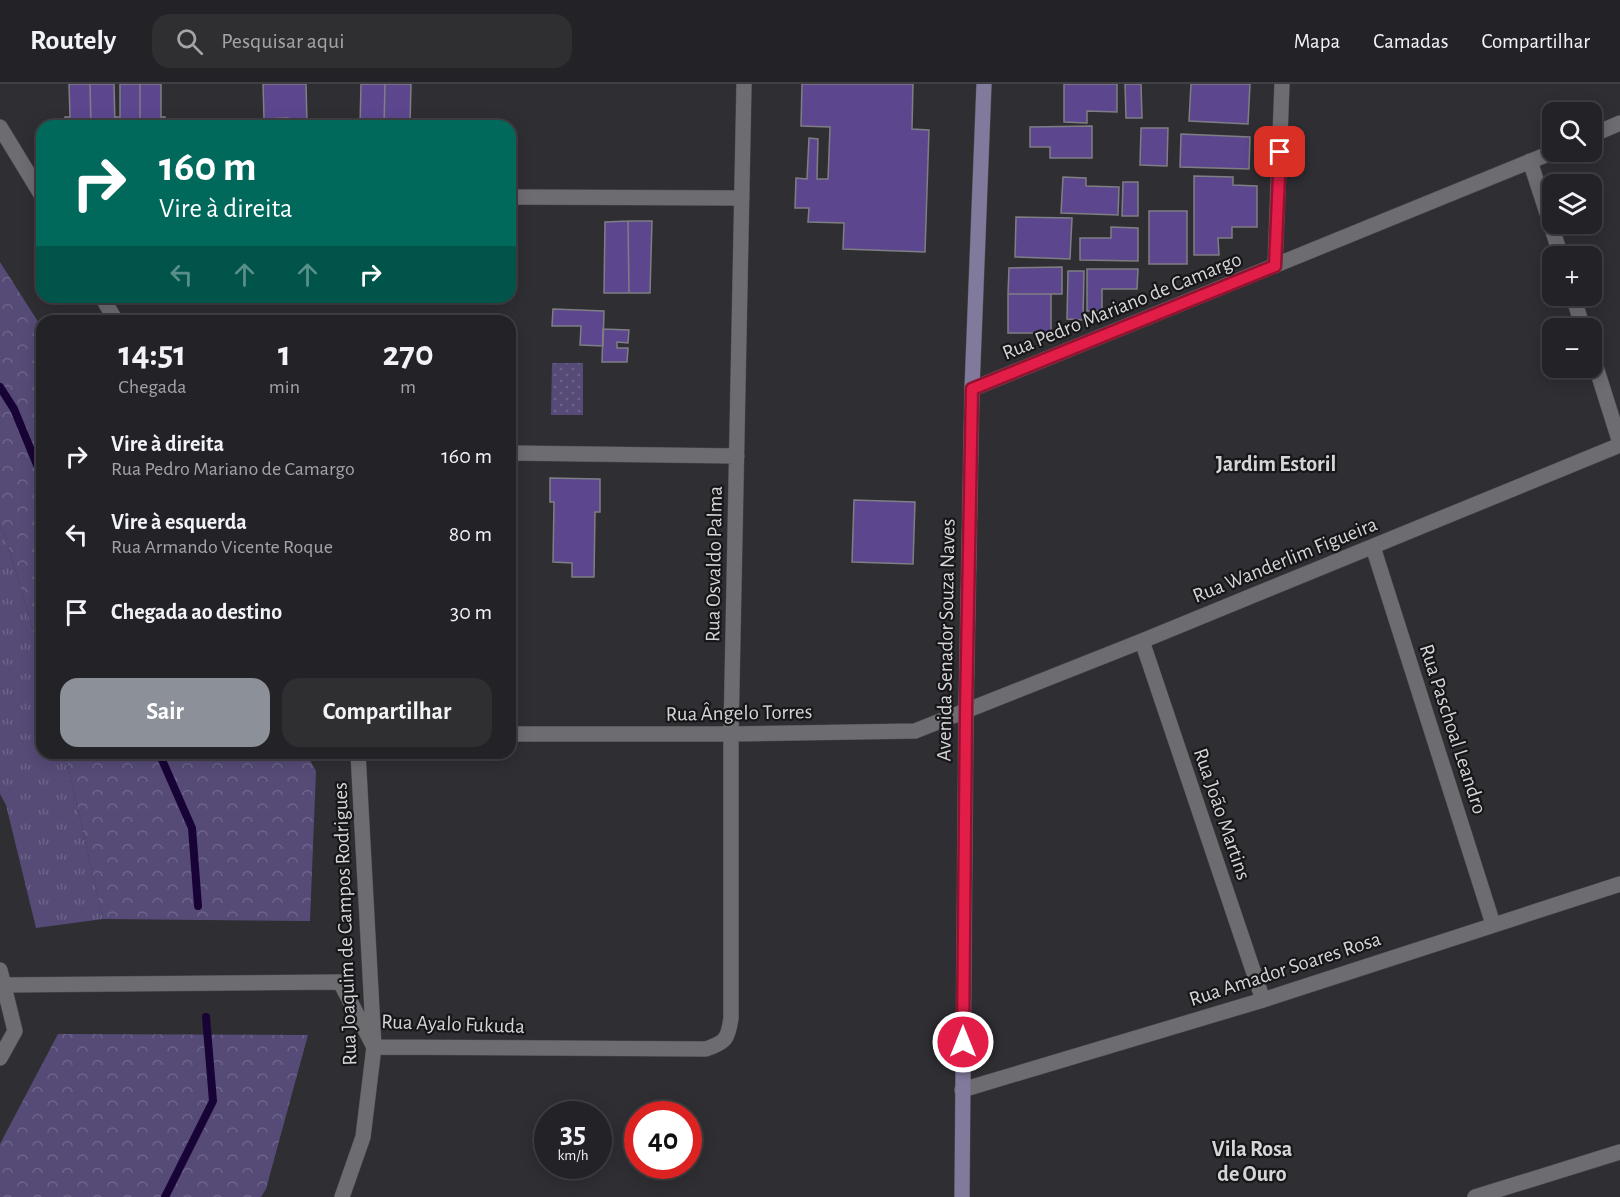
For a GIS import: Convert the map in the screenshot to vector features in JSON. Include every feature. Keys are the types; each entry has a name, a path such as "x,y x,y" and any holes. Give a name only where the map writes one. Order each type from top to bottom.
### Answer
{"street":[{"name":"Rua Osvaldo Palma","path":"722,1043 729,1034 731,1018 731,735 744,84"},
{"name":"Avenida Senador Souza Naves","path":"962,1197 966,712 972,389 984,84"},
{"path":"1275,266 1282,84"},
{"path":"1602,131 1620,123"},
{"path":"0,127 36,186"},
{"name":"Rua Pedro Mariano de Camargo","path":"972,389 1542,156"},
{"path":"1530,161 1557,246"},
{"path":"516,198 742,198"},
{"path":"1599,378 1620,444"},
{"name":"Rua Wanderlim Figueira","path":"966,712 1620,444"},
{"path":"516,453 737,456"},
{"name":"Rua Paschoal Leandro","path":"1373,547 1493,924"},
{"name":"Rua João Martins","path":"1142,641 1263,1000"},
{"name":"Rua Ângelo Torres","path":"516,734 731,735 915,731 966,712"},
{"name":"Rua Joaquim de Campos Rodrigues","path":"342,1197 363,1137 374,1047 358,759"},
{"name":"Rua Amador Soares Rosa","path":"962,1090 1263,1000 1493,924 1620,885"},
{"path":"0,1058 15,1030 2,977"},
{"name":"Rua Ayalo Fukuda","path":"2,977 340,982 374,1047 706,1049 722,1043"},
{"path":"1475,1197 1620,1152"}],"green space":[{"path":"0,262 36,319 36,641 5,535 0,527"},
{"path":"552,363 583,363 583,415 551,415"},
{"path":"0,527 5,535 36,641 36,759 66,759 103,919 36,928 6,805 0,794"},
{"path":"66,759 309,759 316,771 310,921 103,919"},
{"path":"58,1034 308,1035 266,1189 261,1197 0,1197 0,1144"}],"building":[{"path":"69,84 90,84 91,120 65,120 65,117 70,117"},
{"path":"90,84 114,84 115,120 91,120"},
{"path":"120,84 140,84 140,120 115,120 115,117 120,117"},
{"path":"140,84 161,84 161,117 165,117 165,120 140,120"},
{"path":"263,84 306,84 307,120 264,119"},
{"path":"361,84 385,84 384,120 360,120"},
{"path":"385,84 411,84 410,120 384,120"},
{"path":"802,84 913,84 912,129 929,130 925,252 843,249 844,223 808,222 809,208 795,208 796,178 807,179 809,138 818,139 817,179 828,179 830,127 801,126"},
{"path":"1064,84 1117,84 1117,112 1087,111 1087,123 1064,122"},
{"path":"1125,84 1141,84 1142,118 1126,118"},
{"path":"1191,84 1250,84 1248,124 1189,121"},
{"path":"1092,126 1092,158 1050,158 1050,147 1030,147 1030,127"},
{"path":"1141,128 1168,128 1167,166 1140,165"},
{"path":"1181,134 1250,137 1249,169 1180,167"},
{"path":"1194,176 1233,177 1233,185 1257,186 1257,227 1232,227 1232,238 1218,238 1219,255 1194,255"},
{"path":"1063,177 1086,178 1086,186 1119,187 1118,215 1061,213"},
{"path":"1123,182 1138,182 1138,216 1122,216"},
{"path":"1149,211 1187,211 1187,264 1149,264"},
{"path":"1016,217 1072,218 1070,259 1015,257"},
{"path":"628,221 629,293 604,293 605,222"},
{"path":"628,221 652,221 650,293 629,293"},
{"path":"1111,227 1138,228 1138,261 1080,260 1080,238 1111,238"},
{"path":"1062,267 1062,294 1008,294 1009,268"},
{"path":"1087,269 1138,269 1137,289 1102,289 1102,311 1087,311"},
{"path":"1068,271 1084,271 1083,320 1067,319"},
{"path":"1008,294 1051,294 1051,333 1008,333"},
{"path":"553,309 604,311 603,346 580,345 581,326 552,326"},
{"path":"603,329 629,330 628,343 617,342 617,348 628,348 627,362 602,362"},
{"path":"550,478 600,479 600,512 595,512 594,577 572,577 572,563 553,562 554,502 550,502"},
{"path":"854,500 915,502 913,564 852,562"}],"waterway":[{"path":"0,387 14,409 36,462"},
{"path":"162,759 192,828 198,906"},
{"path":"165,1197 213,1101 206,1017"}],"district":[{"name":"Jardim Estoril","path":"1276,464"},
{"name":"Vila Rosa de Ouro","path":"1252,1162"}],"route":[{"path":"963,1042 972,389 1275,266 1280,152"}]}
